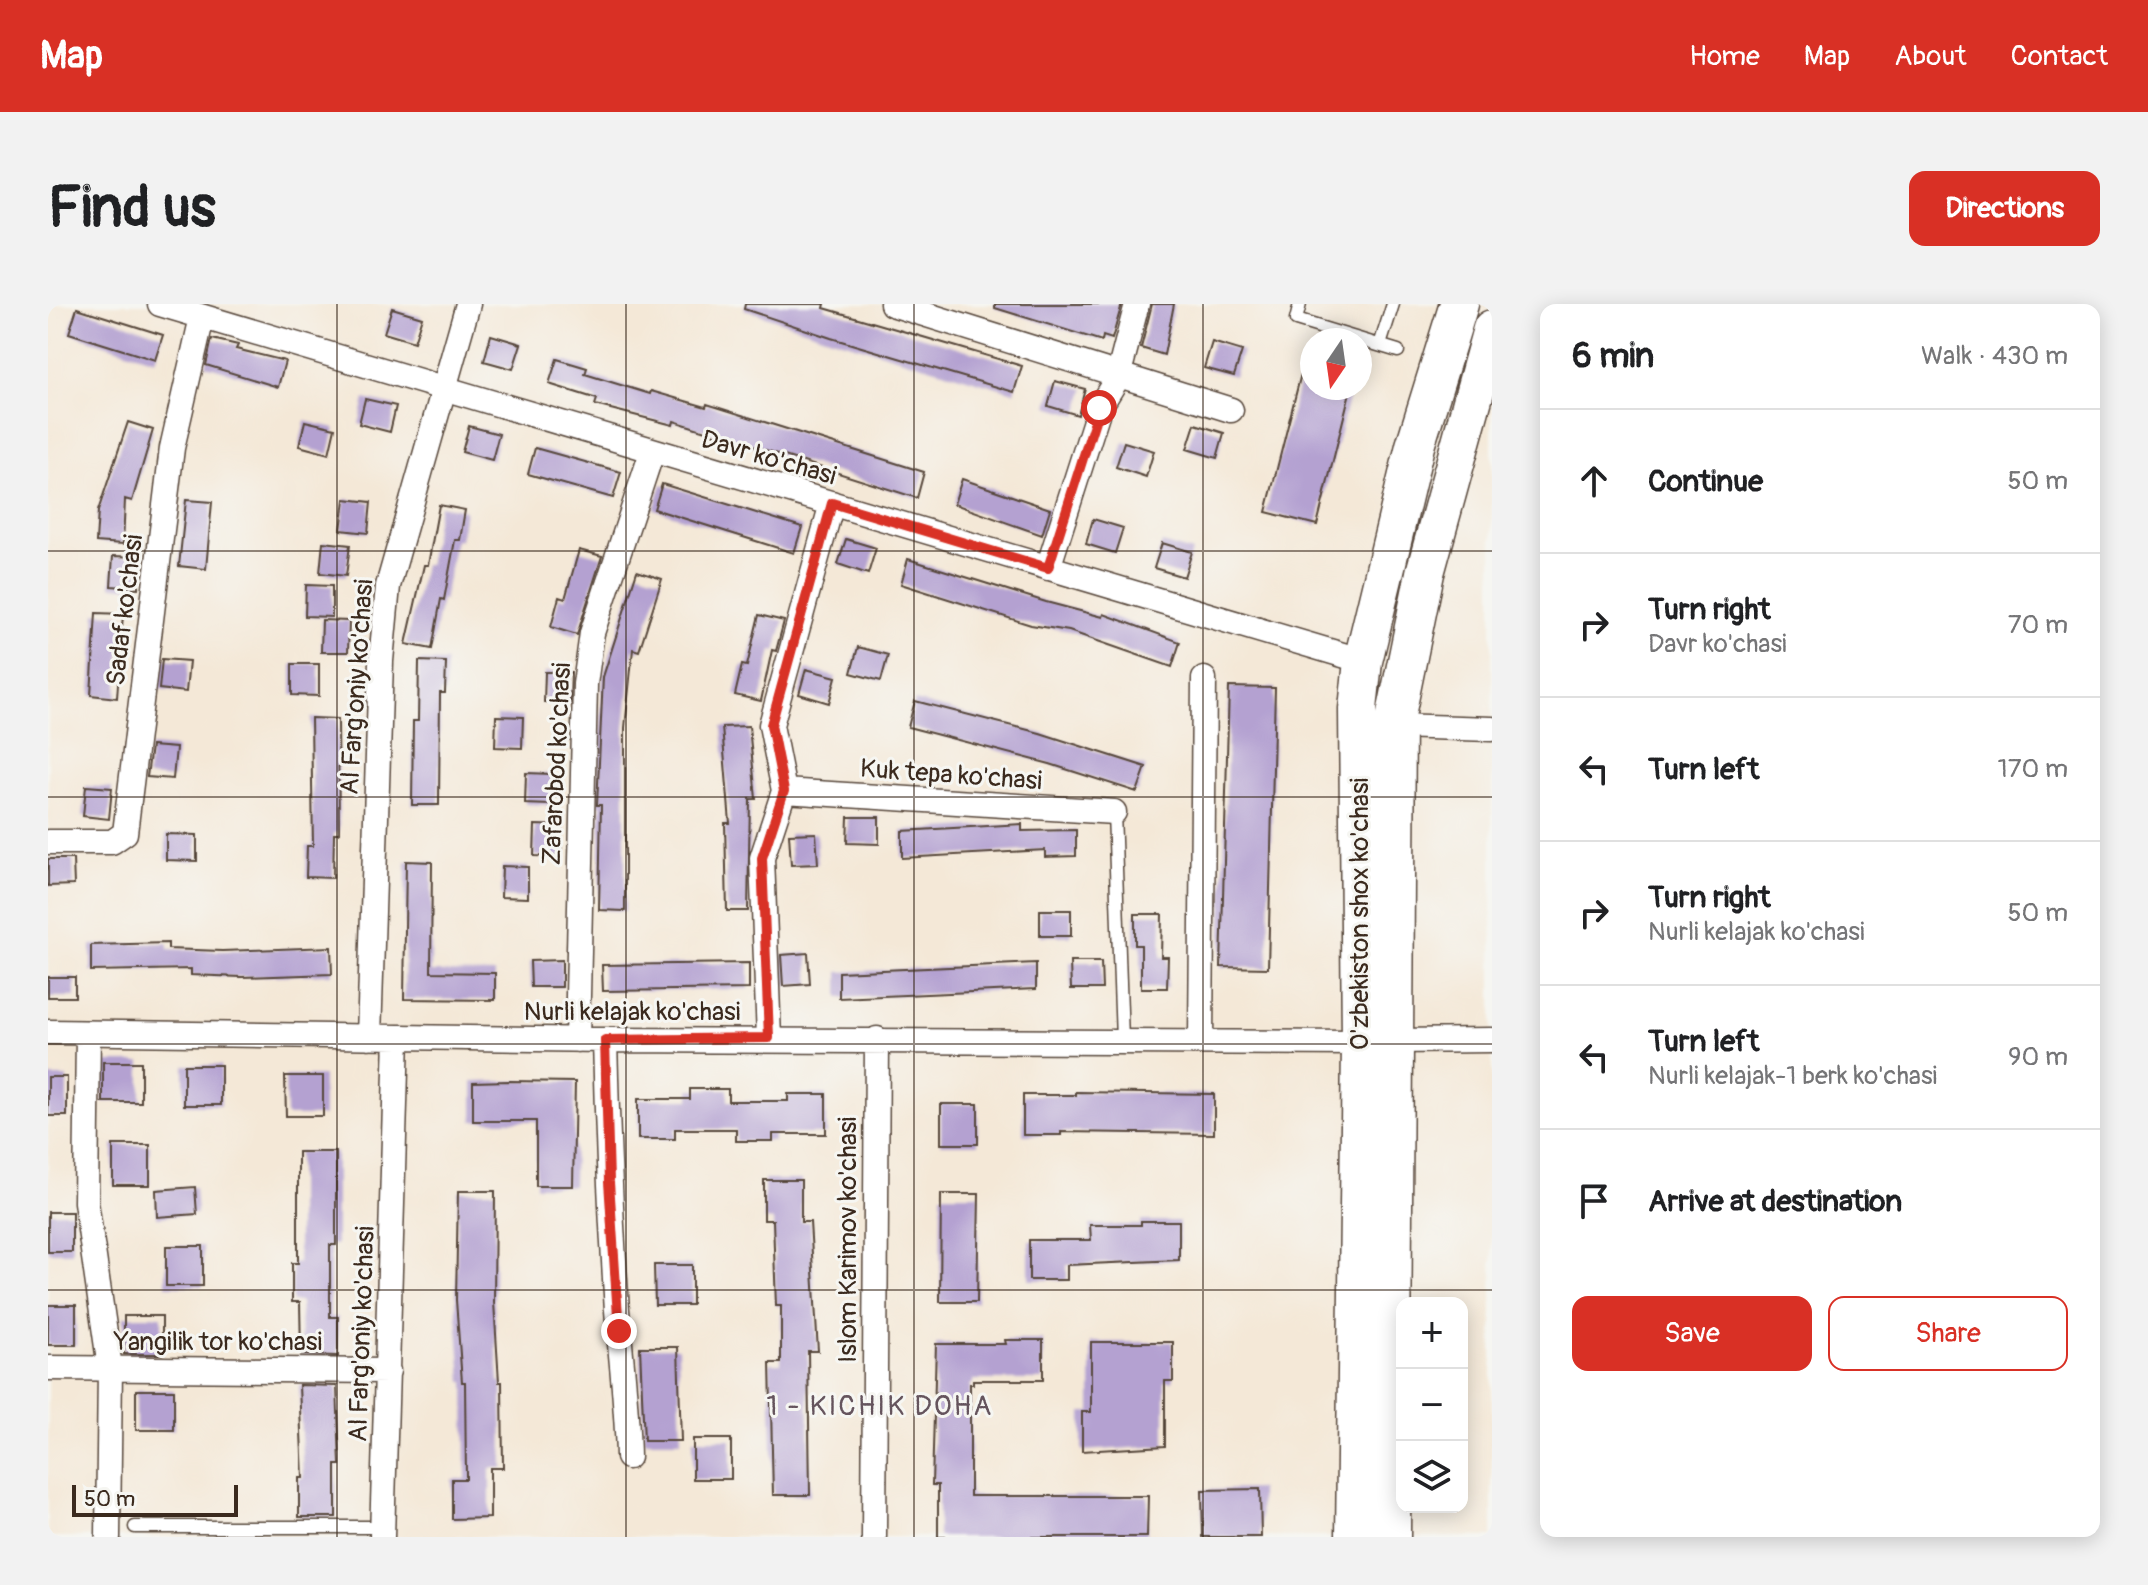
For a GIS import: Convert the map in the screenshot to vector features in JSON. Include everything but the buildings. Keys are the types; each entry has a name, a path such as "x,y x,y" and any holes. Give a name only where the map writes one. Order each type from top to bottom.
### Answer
{"main road":[{"name":"O'zbekiston shox ko'chasi","path":"1391,1537 1377,1042 1358,709 1363,661 1415,446 1459,304"},
{"name":"O'zbekiston shox ko'chasi","path":"1355,1537 1377,1042 1396,726 1425,573 1492,329"}],"street":[{"name":"Davr ko'chasi","path":"160,304 1363,661"},
{"name":"Al Farg'oniy ko'chasi","path":"369,1037 381,661 388,586 468,304"},
{"path":"892,304 1231,410"},
{"path":"1048,568 1099,408 1118,377 1137,304"},
{"name":"Sadaf ko'chasi","path":"48,842 112,842 125,833 172,448 202,317"},
{"name":"Zafarobod ko'chasi","path":"577,1040 585,684 592,633 652,452"},
{"path":"769,1038 762,858 784,791 771,725 832,503"},
{"path":"1201,1041 1204,679"},
{"path":"1396,726 1492,729"},
{"name":"Kuk tepa ko'chasi","path":"784,791 1114,812"},
{"name":"Nurli kelajak ko'chasi","path":"48,1032 577,1040 1492,1040"},
{"path":"88,1033 86,1202 110,1368 108,1537"},
{"name":"Al Farg'oniy ko'chasi","path":"382,1532 397,1037"},
{"name":"Islom Karimov ko'chasi","path":"874,1537 877,1039"},
{"path":"605,1040 609,1182 619,1331 627,1393 628,1457"},
{"name":"Yangilik tor ko'chasi","path":"48,1368 388,1371"}],"lane":[{"path":"1300,304 1296,320 1398,351"},
{"path":"1380,345 1393,304"},
{"path":"1114,812 1122,1040"},
{"path":"135,1527 382,1532"}],"district":[{"name":"1 - KICHIK DOHA","path":"880,1405"}],"route":[{"path":"619,1331 609,1182 605,1040 769,1038 762,858 784,791 771,725 832,503 1048,568 1099,408"}]}
